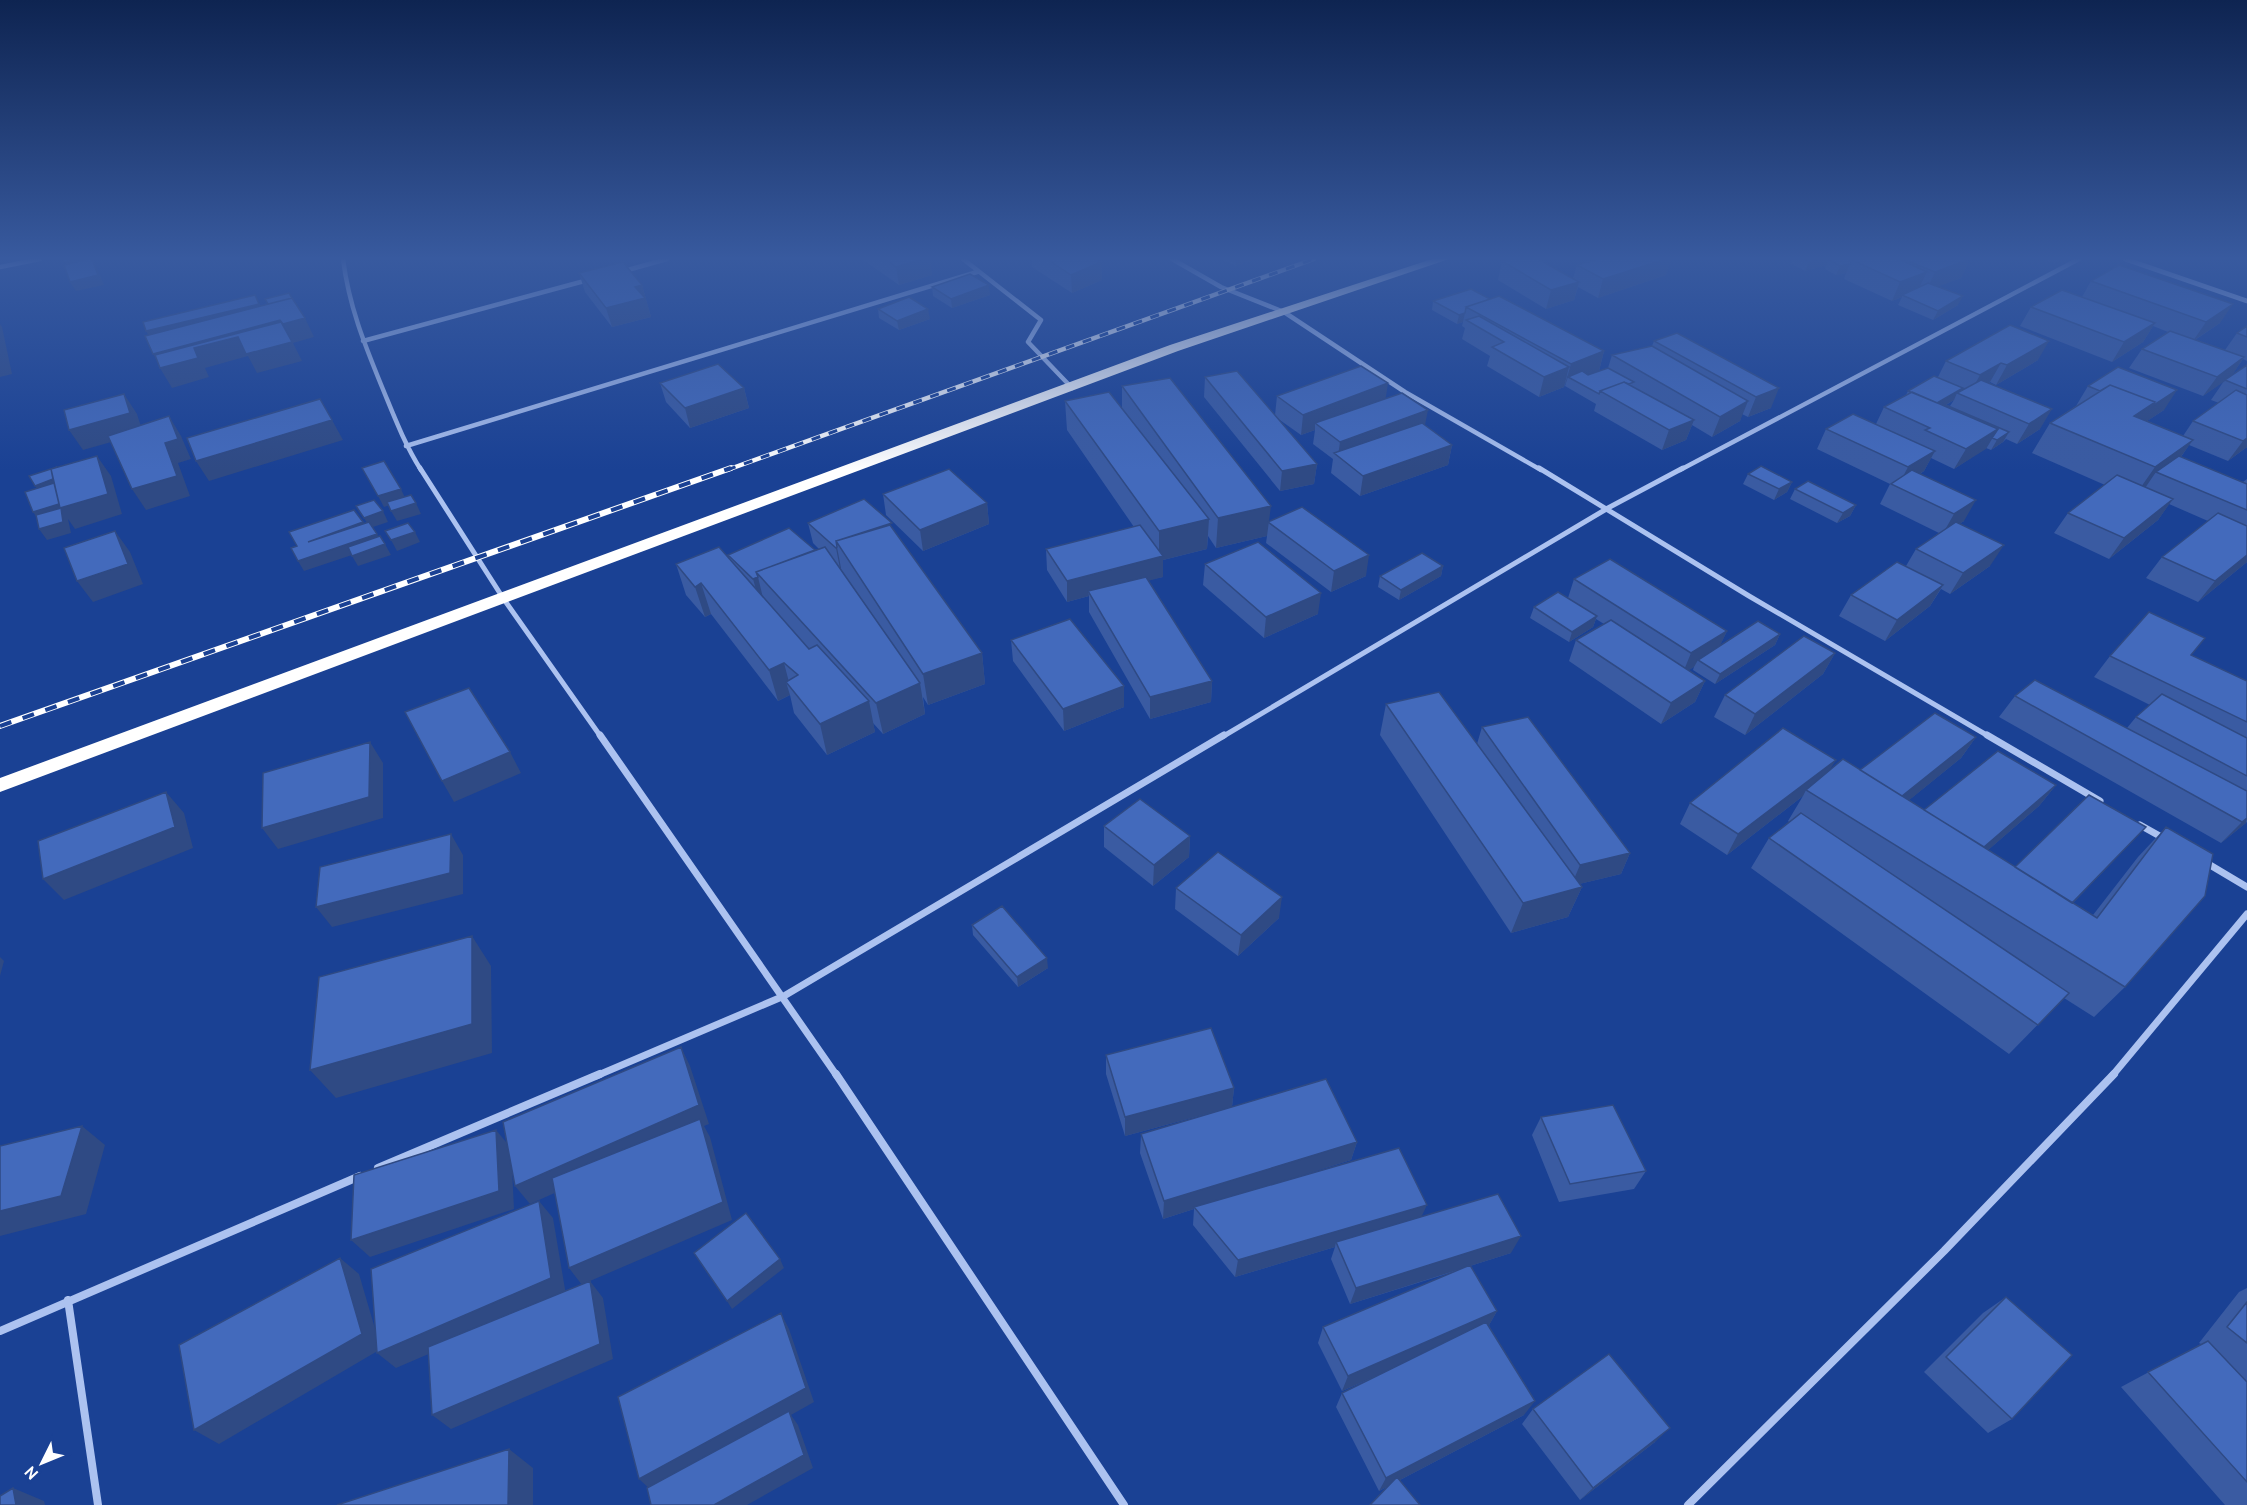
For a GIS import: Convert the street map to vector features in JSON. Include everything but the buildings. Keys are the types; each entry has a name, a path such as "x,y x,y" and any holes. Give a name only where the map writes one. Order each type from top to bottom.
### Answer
{"highway":[{"path":"0,785 1072,388 1174,348 1231,329"}],"street":[{"path":"359,329 406,446 503,598 784,996 1124,1505"},
{"path":"363,342 409,329"},
{"path":"406,446 789,329"},
{"path":"1036,329 1028,342 1072,388"},
{"path":"1310,329 1406,392 1608,508 1749,597 2105,804"},
{"path":"0,1331 784,996 1608,508 1946,329"},
{"path":"2135,822 2176,846"},
{"path":"2196,857 2247,887"},
{"path":"1688,1505 1944,1251 2129,1058 2247,914"},
{"path":"68,1300 98,1505"}],"railway":[{"path":"727,470 1119,329"},
{"path":"0,726 731,468"}]}
